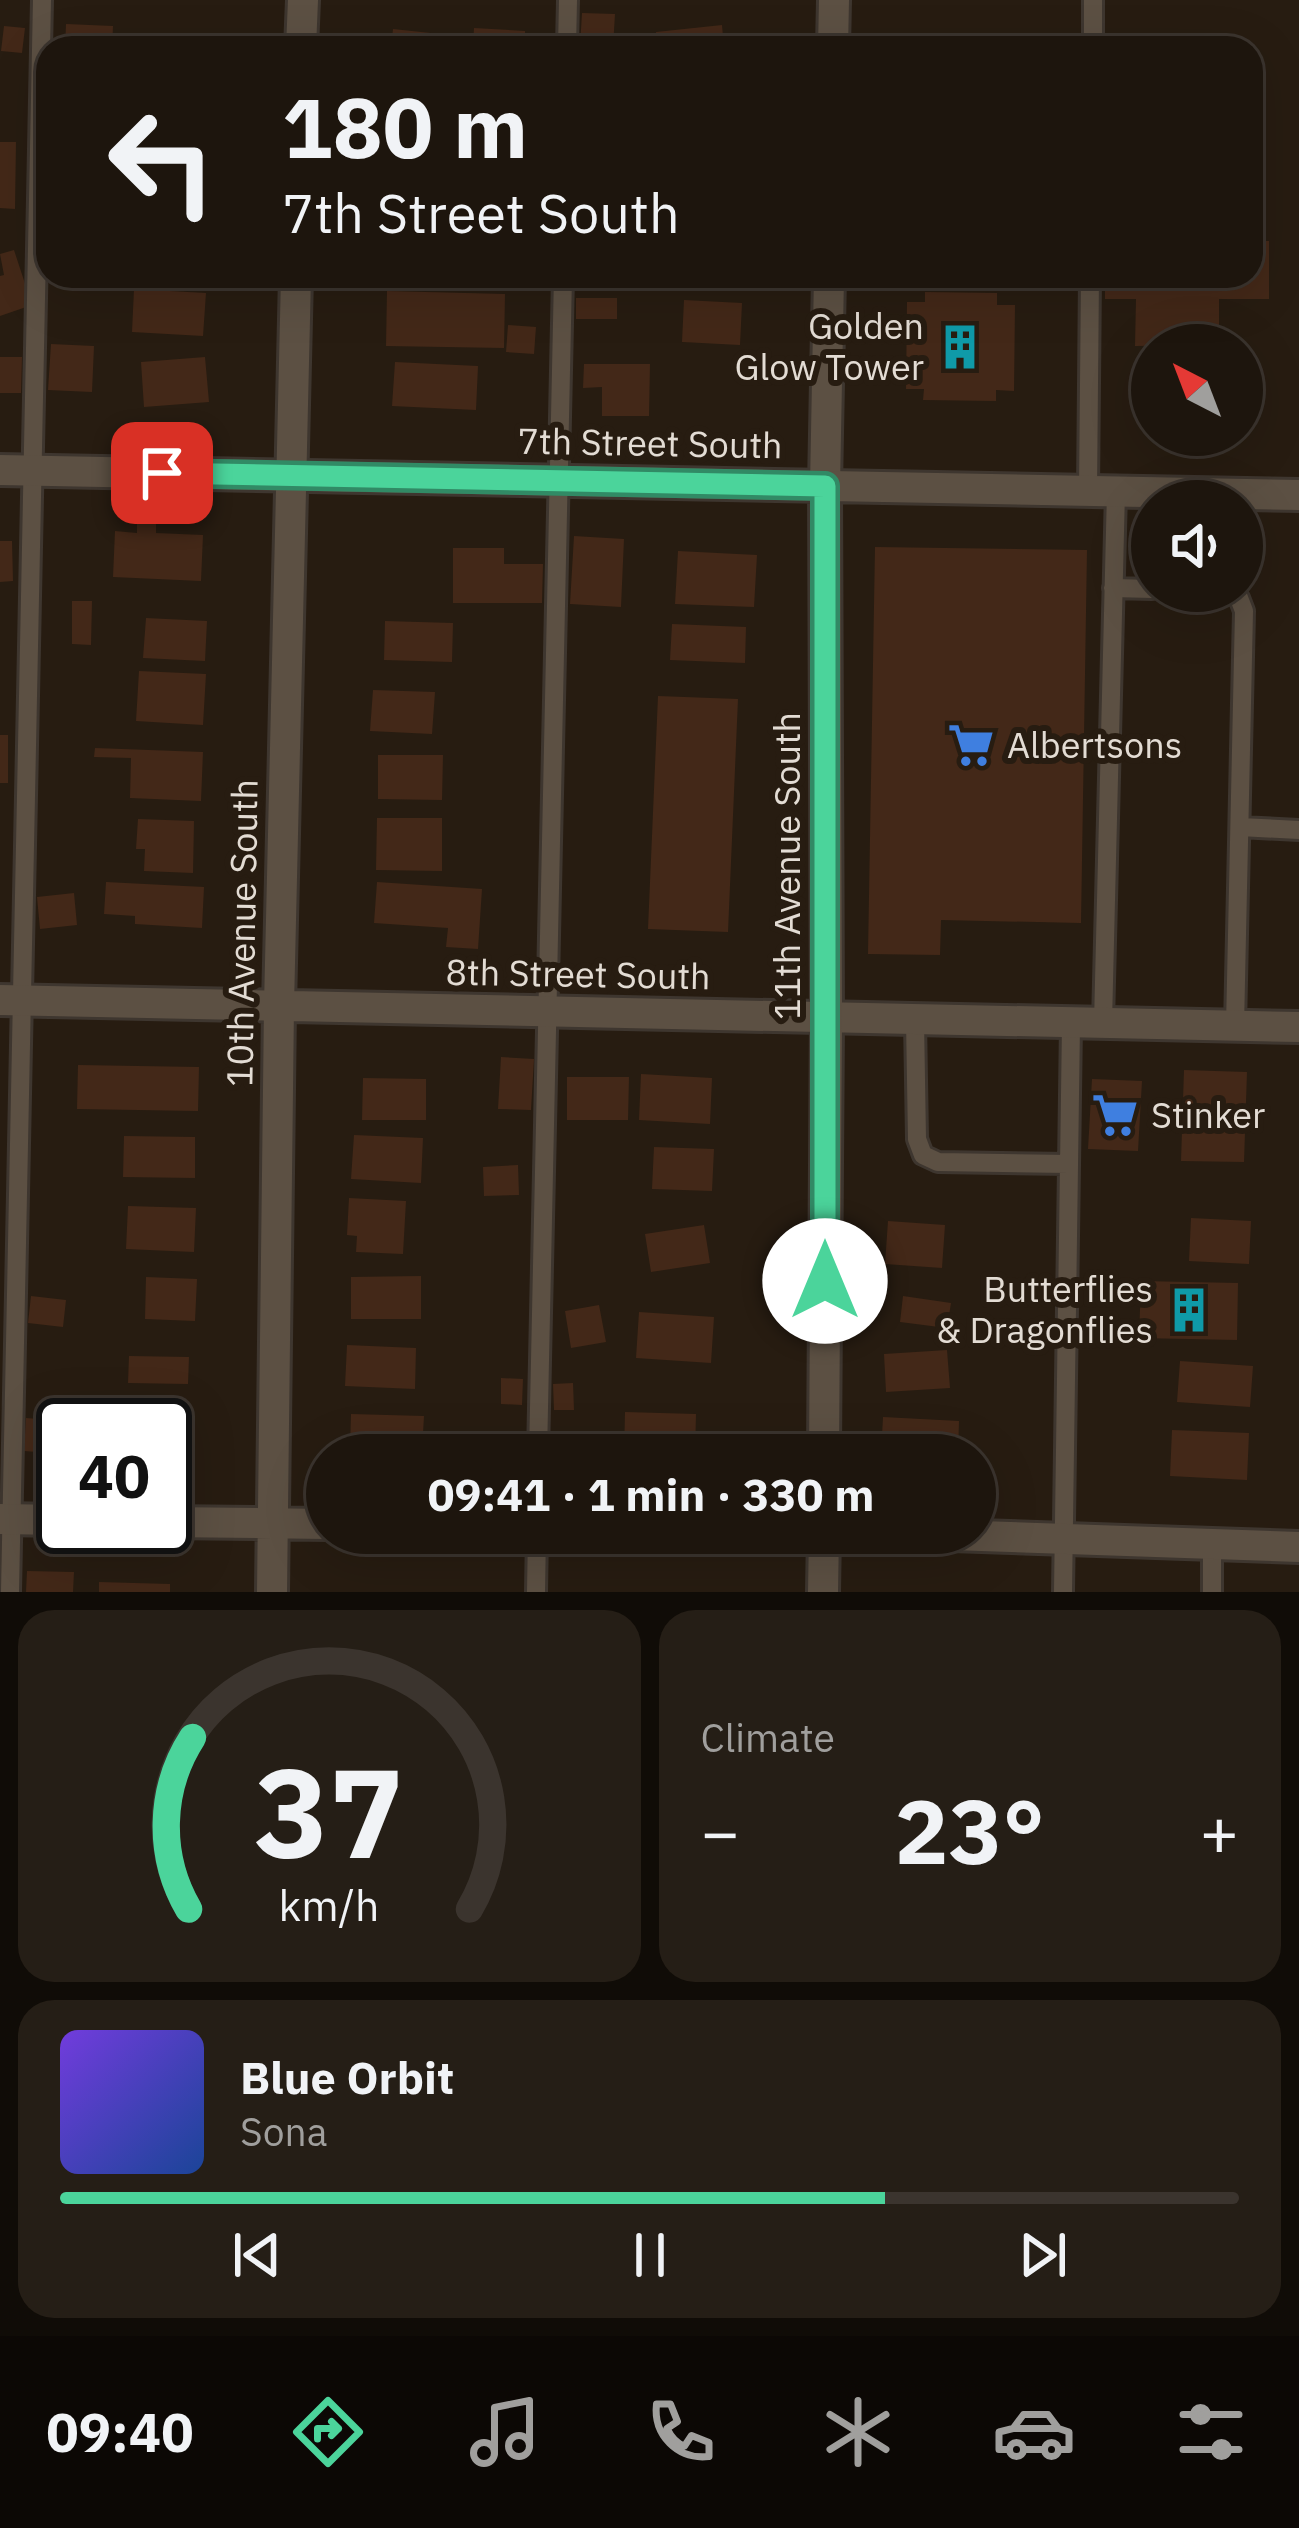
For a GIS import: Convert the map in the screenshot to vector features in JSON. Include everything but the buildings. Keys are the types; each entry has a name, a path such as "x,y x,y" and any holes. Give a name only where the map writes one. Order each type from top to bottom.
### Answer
{"street":[{"path":"302,36 303,0"},
{"path":"833,36 834,0"},
{"name":"10th Avenue South","path":"272,1592 279,1006 296,288"},
{"name":"11th Avenue South","path":"824,1434 829,288"},
{"name":"7th Street South","path":"0,470 1299,495"},
{"name":"8th Street South","path":"11,1000 1299,1027"},
{"path":"192,1522 306,1524"},
{"path":"996,1537 1299,1547"},
{"path":"824,1554 824,1592"}],"lane":[{"path":"41,36 42,0"},
{"path":"567,36 568,0"},
{"path":"1093,36 1094,0"},
{"path":"10,1592 6,1520 11,1000 37,288"},
{"path":"538,1434 562,288"},
{"path":"1091,288 1102,491 1114,588 1102,1023"},
{"path":"1114,588 1131,588"},
{"path":"1235,1027 1244,612"},
{"path":"1240,827 1299,830"},
{"path":"915,1020 917,1139 923,1155 938,1162 1069,1164"},
{"path":"1063,1592 1071,1024"},
{"path":"1212,1545 1212,1592"},
{"path":"536,1554 536,1592"}],"place":[{"name":"Golden Glow Tower","path":"960,347"},
{"name":"Albertsons","path":"971,745"},
{"name":"Stinker","path":"1115,1115"},
{"name":"Butterflies & Dragonflies","path":"1189,1310"}],"route":[{"path":"162,473 825,486 825,1281"}]}
